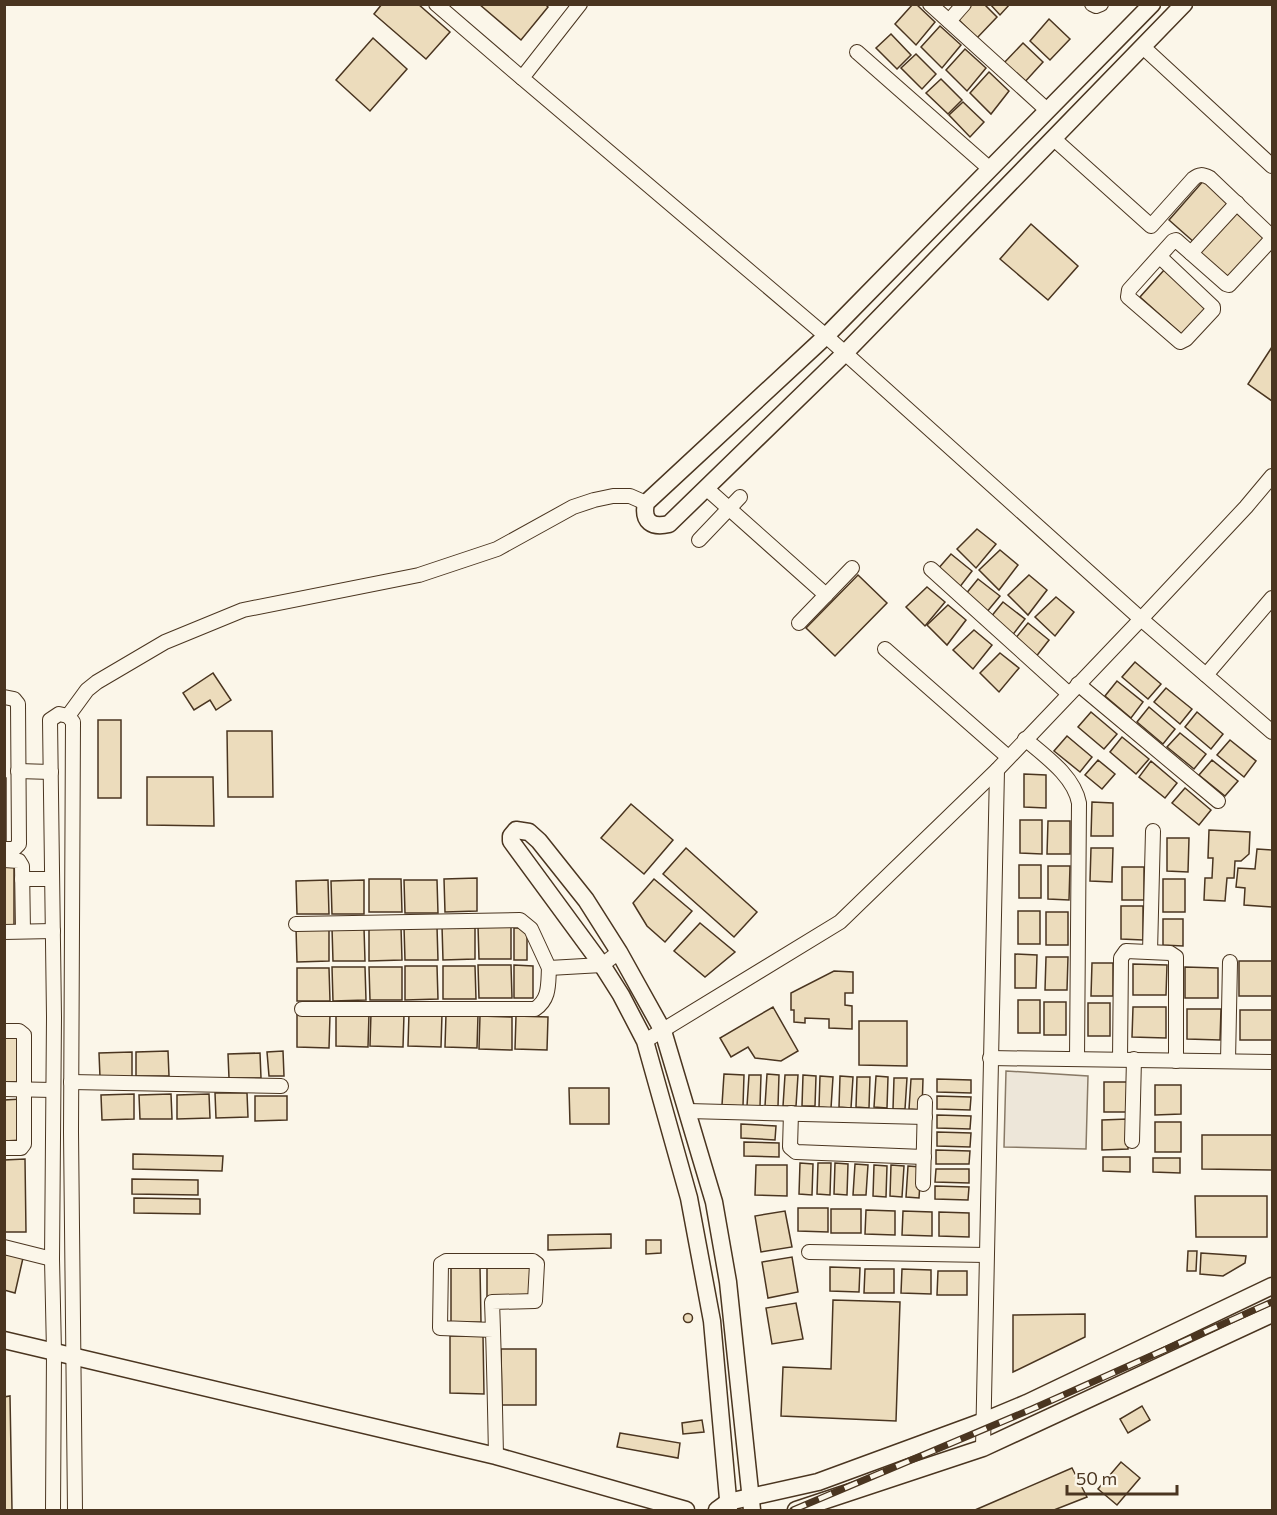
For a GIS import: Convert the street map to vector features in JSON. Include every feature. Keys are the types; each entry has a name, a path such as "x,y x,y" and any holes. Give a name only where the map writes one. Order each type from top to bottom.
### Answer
{"street":[{"path":"436,4 826,336 1142,619 1272,732"},
{"path":"522,78 580,4"},
{"path":"930,4 1047,110"},
{"path":"949,21 964,4"},
{"path":"1092,4 1096,6 1101,4"},
{"path":"1152,4 826,336 646,503 645,512 650,522 656,525 669,524 844,354 1184,4"},
{"path":"1143,47 1272,166"},
{"path":"857,52 990,169"},
{"path":"1054,139 1170,245"},
{"path":"1151,226 1198,175 1209,178 1270,236 1269,242 1229,285 1178,241 1173,241 1127,293 1128,297 1180,342 1186,339 1213,310 1213,307 1160,257"},
{"path":"1191,253 1237,203"},
{"path":"645,1041 840,922 997,770 1142,619 1272,476"},
{"path":"706,488 825,595"},
{"path":"68,716 87,690 97,682 165,642 243,610 419,575 497,549 573,507 594,500 630,496 646,503"},
{"path":"699,540 740,497"},
{"path":"799,623 852,568"},
{"path":"931,569 1074,689 1218,801"},
{"path":"1206,675 1272,598"},
{"path":"885,649 1008,757"},
{"path":"4,697 14,699 18,704 19,844 14,849 4,849"},
{"path":"53,1510 53,931 50,720 56,715 68,716 73,722 71,1082 75,1510"},
{"path":"1025,739 1070,782 1079,803 1077,1059"},
{"path":"983,1448 997,770"},
{"path":"18,771 51,772"},
{"path":"752,1504 728,1282 714,1202 663,1031 619,952 586,900 539,841 522,830 512,833 511,842 602,965 645,1041 690,1207 712,1321 725,1508 752,1504 818,1482 984,1421 1272,1286"},
{"path":"1150,952 1153,831"},
{"path":"4,861 19,861 22,866 23,931"},
{"path":"22,879 52,879"},
{"path":"296,924 520,920 531,929 549,968 548,990 543,1004 535,1009 302,1009"},
{"path":"4,932 53,931"},
{"path":"1132,1141 1122,955 1126,951 1170,953 1174,954 1177,960 1176,1061"},
{"path":"549,968 602,965 619,952"},
{"path":"1228,1061 1230,962"},
{"path":"4,1031 19,1031 24,1035 24,1144 21,1148 7,1153"},
{"path":"990,1058 1272,1062"},
{"path":"71,1082 281,1086"},
{"path":"4,1089 53,1090"},
{"path":"923,1184 925,1102"},
{"path":"688,1111 925,1117"},
{"path":"791,1113 790,1147 796,1152 924,1157"},
{"path":"690,1207 714,1202"},
{"path":"4,1247 52,1259"},
{"path":"809,1252 986,1255"},
{"path":"493,1330 440,1328 441,1263 446,1261 533,1262 537,1264 537,1299 492,1302 493,1330 495,1456"},
{"path":"795,1510 983,1448 1272,1314"},
{"path":"4,1340 495,1456 686,1510"}],"shaded area":[{"path":"1006,1071 1088,1076 1086,1149 1004,1147"}],"building":[{"path":"382,4 418,4 450,32 426,59 374,14"},
{"path":"479,4 545,4 548,7 521,40"},
{"path":"913,4 916,4 935,22 916,45 895,24"},
{"path":"971,4 984,4 997,17 977,38 958,19"},
{"path":"990,4 1010,4 1000,15"},
{"path":"1049,19 1070,39 1050,60 1030,41"},
{"path":"940,26 961,45 942,68 921,47"},
{"path":"891,34 911,55 897,69 876,48"},
{"path":"373,38 407,69 370,111 336,80"},
{"path":"1023,43 1043,62 1023,84 1003,64"},
{"path":"965,49 986,68 967,91 946,70"},
{"path":"916,54 936,74 922,89 901,68"},
{"path":"989,72 1009,91 991,114 970,93"},
{"path":"941,79 962,100 948,114 926,93"},
{"path":"963,102 984,122 970,137 949,115"},
{"path":"1205,179 1232,201 1195,243 1169,220"},
{"path":"1234,211 1267,240 1230,281 1197,253"},
{"path":"1031,224 1078,266 1048,300 1000,259"},
{"path":"1165,269 1210,308 1185,337 1140,297"},
{"path":"1272,347 1272,401 1248,384"},
{"path":"977,529 996,544 976,568 957,549"},
{"path":"1000,550 1018,565 999,590 979,570"},
{"path":"951,554 972,571 959,588 937,570"},
{"path":"858,575 887,603 835,656 806,628"},
{"path":"1029,575 1047,590 1028,615 1008,595"},
{"path":"978,579 1000,596 986,613 965,595"},
{"path":"927,587 945,602 925,626 906,607"},
{"path":"1056,597 1074,612 1055,636 1035,617"},
{"path":"1003,602 1025,619 1011,637 990,618"},
{"path":"948,605 966,620 947,645 927,625"},
{"path":"1028,623 1049,640 1035,658 1014,640"},
{"path":"974,630 992,645 973,669 953,650"},
{"path":"1000,653 1019,668 999,692 980,673"},
{"path":"1135,662 1161,684 1148,699 1122,677"},
{"path":"213,673 231,700 216,710 210,700 194,710 183,693"},
{"path":"1117,681 1143,702 1131,718 1105,696"},
{"path":"1166,688 1192,709 1180,724 1154,702"},
{"path":"1149,707 1175,729 1163,744 1137,722"},
{"path":"1091,712 1117,734 1104,749 1078,727"},
{"path":"1197,712 1223,734 1211,749 1185,727"},
{"path":"98,720 121,720 121,798 98,798"},
{"path":"227,731 272,731 273,797 228,797"},
{"path":"1180,733 1206,754 1194,769 1167,747"},
{"path":"1067,736 1092,757 1080,772 1054,751"},
{"path":"1122,737 1149,759 1136,774 1110,752"},
{"path":"1230,740 1256,761 1244,777 1217,755"},
{"path":"1098,760 1115,774 1102,789 1085,775"},
{"path":"1212,760 1238,781 1225,796 1199,775"},
{"path":"1151,761 1177,783 1165,798 1139,777"},
{"path":"1024,774 1046,775 1046,808 1024,807"},
{"path":"147,777 213,777 214,826 147,825"},
{"path":"4,778 6,778 6,843 4,843"},
{"path":"1185,788 1211,810 1199,825 1172,803"},
{"path":"1092,802 1113,803 1113,836 1091,836"},
{"path":"631,804 673,840 644,874 601,838"},
{"path":"1020,820 1042,820 1042,854 1020,853"},
{"path":"1048,821 1070,821 1070,854 1047,854"},
{"path":"1209,830 1250,832 1249,854 1241,861 1235,861 1234,878 1227,878 1225,901 1204,900 1205,878 1212,878 1213,858 1208,858"},
{"path":"1167,838 1189,838 1188,872 1167,871"},
{"path":"686,848 757,912 734,937 663,874"},
{"path":"1091,848 1113,848 1112,882 1090,881"},
{"path":"1257,849 1272,850 1272,907 1244,905 1245,888 1236,887 1238,868 1255,869"},
{"path":"4,865 14,865 14,929 4,929"},
{"path":"1019,865 1041,865 1041,898 1019,898"},
{"path":"1048,866 1070,866 1069,900 1048,899"},
{"path":"1122,867 1144,867 1144,900 1122,900"},
{"path":"477,878 477,911 445,912 444,879"},
{"path":"369,879 401,879 402,912 369,912"},
{"path":"654,879 692,911 665,942 647,926 633,903"},
{"path":"1163,879 1185,879 1185,912 1163,912"},
{"path":"328,880 329,914 297,914 296,881"},
{"path":"364,880 364,914 332,914 331,881"},
{"path":"404,880 437,880 438,913 405,913"},
{"path":"1121,906 1143,906 1143,940 1121,939"},
{"path":"1018,911 1040,911 1040,944 1018,944"},
{"path":"1046,912 1068,912 1068,945 1046,945"},
{"path":"1163,919 1183,919 1183,946 1163,945"},
{"path":"700,923 735,952 705,977 674,951"},
{"path":"511,925 511,959 479,959 478,926"},
{"path":"442,926 475,926 475,959 443,960"},
{"path":"401,927 402,960 369,961 369,928"},
{"path":"404,927 437,927 438,960 405,960"},
{"path":"296,928 329,928 329,961 297,962"},
{"path":"332,928 364,928 365,961 333,961"},
{"path":"514,928 527,928 527,960 514,960"},
{"path":"1015,954 1037,955 1036,988 1015,988"},
{"path":"1046,957 1068,957 1067,990 1045,990"},
{"path":"1239,961 1272,961 1272,996 1239,996"},
{"path":"1092,963 1113,963 1113,996 1091,996"},
{"path":"1133,964 1167,965 1166,995 1133,995"},
{"path":"478,965 511,965 512,998 479,998"},
{"path":"514,965 533,966 533,998 514,998"},
{"path":"405,966 437,966 438,999 405,1000"},
{"path":"443,966 475,966 476,999 443,999"},
{"path":"332,967 365,967 366,1000 333,1001"},
{"path":"369,967 402,967 402,1000 370,1000"},
{"path":"1185,967 1218,968 1218,998 1185,998"},
{"path":"297,968 329,968 330,1001 297,1001"},
{"path":"834,971 853,972 853,993 845,993 845,1005 852,1006 852,1029 829,1028 829,1019 805,1018 805,1023 794,1022 791,993"},
{"path":"1018,1000 1040,1000 1040,1033 1018,1033"},
{"path":"1044,1002 1066,1002 1066,1035 1044,1035"},
{"path":"1088,1003 1110,1003 1110,1036 1088,1036"},
{"path":"773,1007 798,1051 781,1061 755,1058 748,1047 731,1057 720,1038"},
{"path":"1133,1007 1166,1007 1166,1038 1132,1037"},
{"path":"1187,1009 1221,1009 1220,1040 1187,1039"},
{"path":"1240,1010 1272,1010 1272,1040 1240,1040"},
{"path":"336,1013 369,1014 368,1047 336,1046"},
{"path":"371,1013 404,1014 403,1047 370,1046"},
{"path":"409,1013 442,1014 441,1047 408,1046"},
{"path":"297,1014 330,1015 329,1048 297,1047"},
{"path":"446,1014 478,1015 477,1048 445,1047"},
{"path":"480,1016 512,1017 512,1050 479,1049"},
{"path":"516,1016 548,1017 547,1050 515,1049"},
{"path":"859,1021 907,1021 907,1066 859,1065"},
{"path":"4,1036 21,1036 21,1082 4,1082"},
{"path":"168,1051 169,1076 136,1076 136,1052"},
{"path":"283,1051 284,1076 269,1076 267,1052"},
{"path":"132,1052 132,1077 100,1077 99,1053"},
{"path":"260,1053 261,1078 229,1078 228,1054"},
{"path":"724,1074 744,1075 743,1106 722,1105"},
{"path":"767,1074 779,1075 778,1106 765,1106"},
{"path":"749,1075 761,1075 760,1106 747,1106"},
{"path":"785,1075 798,1075 796,1106 783,1106"},
{"path":"803,1075 816,1076 815,1106 802,1106"},
{"path":"820,1076 833,1077 831,1108 819,1107"},
{"path":"840,1076 853,1077 851,1108 839,1107"},
{"path":"876,1076 888,1077 887,1108 874,1107"},
{"path":"857,1077 870,1077 869,1108 856,1107"},
{"path":"894,1078 907,1078 905,1109 893,1109"},
{"path":"911,1079 923,1079 922,1110 909,1109"},
{"path":"937,1079 971,1080 971,1093 937,1092"},
{"path":"1104,1082 1130,1082 1130,1112 1104,1112"},
{"path":"1155,1085 1181,1085 1181,1114 1155,1115"},
{"path":"569,1088 609,1088 609,1124 570,1124"},
{"path":"215,1093 247,1093 248,1117 216,1118"},
{"path":"134,1094 134,1119 102,1120 101,1095"},
{"path":"171,1094 172,1119 140,1119 139,1095"},
{"path":"209,1094 210,1118 177,1119 177,1095"},
{"path":"255,1096 287,1096 287,1120 255,1121"},
{"path":"937,1096 971,1097 970,1110 937,1109"},
{"path":"22,1099 23,1140 4,1141 4,1100"},
{"path":"937,1115 971,1116 970,1129 937,1128"},
{"path":"1128,1119 1128,1149 1102,1150 1102,1120"},
{"path":"1155,1122 1181,1122 1181,1152 1155,1152"},
{"path":"741,1124 776,1126 775,1140 741,1138"},
{"path":"937,1132 971,1133 970,1147 937,1146"},
{"path":"1202,1135 1272,1135 1272,1170 1202,1169"},
{"path":"744,1142 779,1143 779,1157 744,1156"},
{"path":"936,1150 970,1151 969,1164 936,1164"},
{"path":"133,1154 223,1156 222,1171 133,1169"},
{"path":"1103,1157 1130,1157 1130,1172 1103,1171"},
{"path":"1153,1158 1180,1158 1180,1173 1153,1172"},
{"path":"25,1159 26,1232 4,1232 4,1160"},
{"path":"800,1163 813,1164 812,1195 799,1194"},
{"path":"818,1163 831,1163 830,1195 817,1194"},
{"path":"835,1163 848,1164 847,1195 834,1194"},
{"path":"855,1164 868,1165 866,1195 853,1195"},
{"path":"756,1165 787,1165 787,1196 755,1195"},
{"path":"874,1165 887,1166 886,1197 873,1196"},
{"path":"891,1165 904,1166 902,1197 890,1196"},
{"path":"908,1166 921,1167 919,1198 906,1197"},
{"path":"936,1169 969,1169 969,1183 935,1182"},
{"path":"132,1179 198,1180 198,1195 132,1194"},
{"path":"935,1186 969,1187 968,1200 935,1199"},
{"path":"1195,1196 1267,1196 1267,1237 1196,1237"},
{"path":"134,1198 200,1199 200,1214 134,1213"},
{"path":"798,1208 828,1208 828,1232 798,1231"},
{"path":"831,1209 861,1209 861,1233 831,1233"},
{"path":"866,1210 895,1211 895,1235 865,1234"},
{"path":"785,1211 792,1247 761,1252 755,1216"},
{"path":"903,1211 932,1212 932,1236 902,1235"},
{"path":"939,1212 969,1213 969,1237 939,1236"},
{"path":"611,1234 611,1248 548,1250 548,1235"},
{"path":"646,1240 661,1240 661,1253 646,1254"},
{"path":"1188,1251 1197,1251 1196,1271 1187,1271"},
{"path":"1201,1253 1246,1256 1245,1263 1223,1276 1200,1274"},
{"path":"4,1254 23,1258 15,1293 4,1290"},
{"path":"792,1257 798,1292 768,1298 762,1262"},
{"path":"451,1267 480,1267 481,1322 451,1323"},
{"path":"830,1267 860,1268 859,1292 830,1291"},
{"path":"487,1268 535,1268 535,1299 487,1298"},
{"path":"865,1269 894,1269 894,1293 864,1293"},
{"path":"902,1269 931,1270 931,1294 901,1293"},
{"path":"938,1271 967,1271 967,1295 937,1295"},
{"path":"833,1300 900,1302 896,1421 781,1416 783,1367 831,1369"},
{"path":"796,1303 803,1339 772,1344 766,1308"},
{"path":"688,1313 693,1318 688,1323 683,1318"},
{"path":"1085,1314 1085,1337 1013,1372 1013,1315"},
{"path":"450,1336 483,1336 484,1394 450,1393"},
{"path":"501,1349 536,1349 536,1405 502,1405"},
{"path":"10,1396 12,1510 4,1510 4,1397"},
{"path":"1142,1406 1150,1420 1128,1433 1120,1419"},
{"path":"702,1420 704,1432 683,1434 682,1423"},
{"path":"620,1433 680,1443 678,1458 617,1447"},
{"path":"1121,1462 1140,1478 1117,1505 1098,1489"},
{"path":"1072,1468 1087,1497 1054,1510 975,1510"}],"railway":[{"path":"793,1510 1032,1409 1272,1302"}]}
